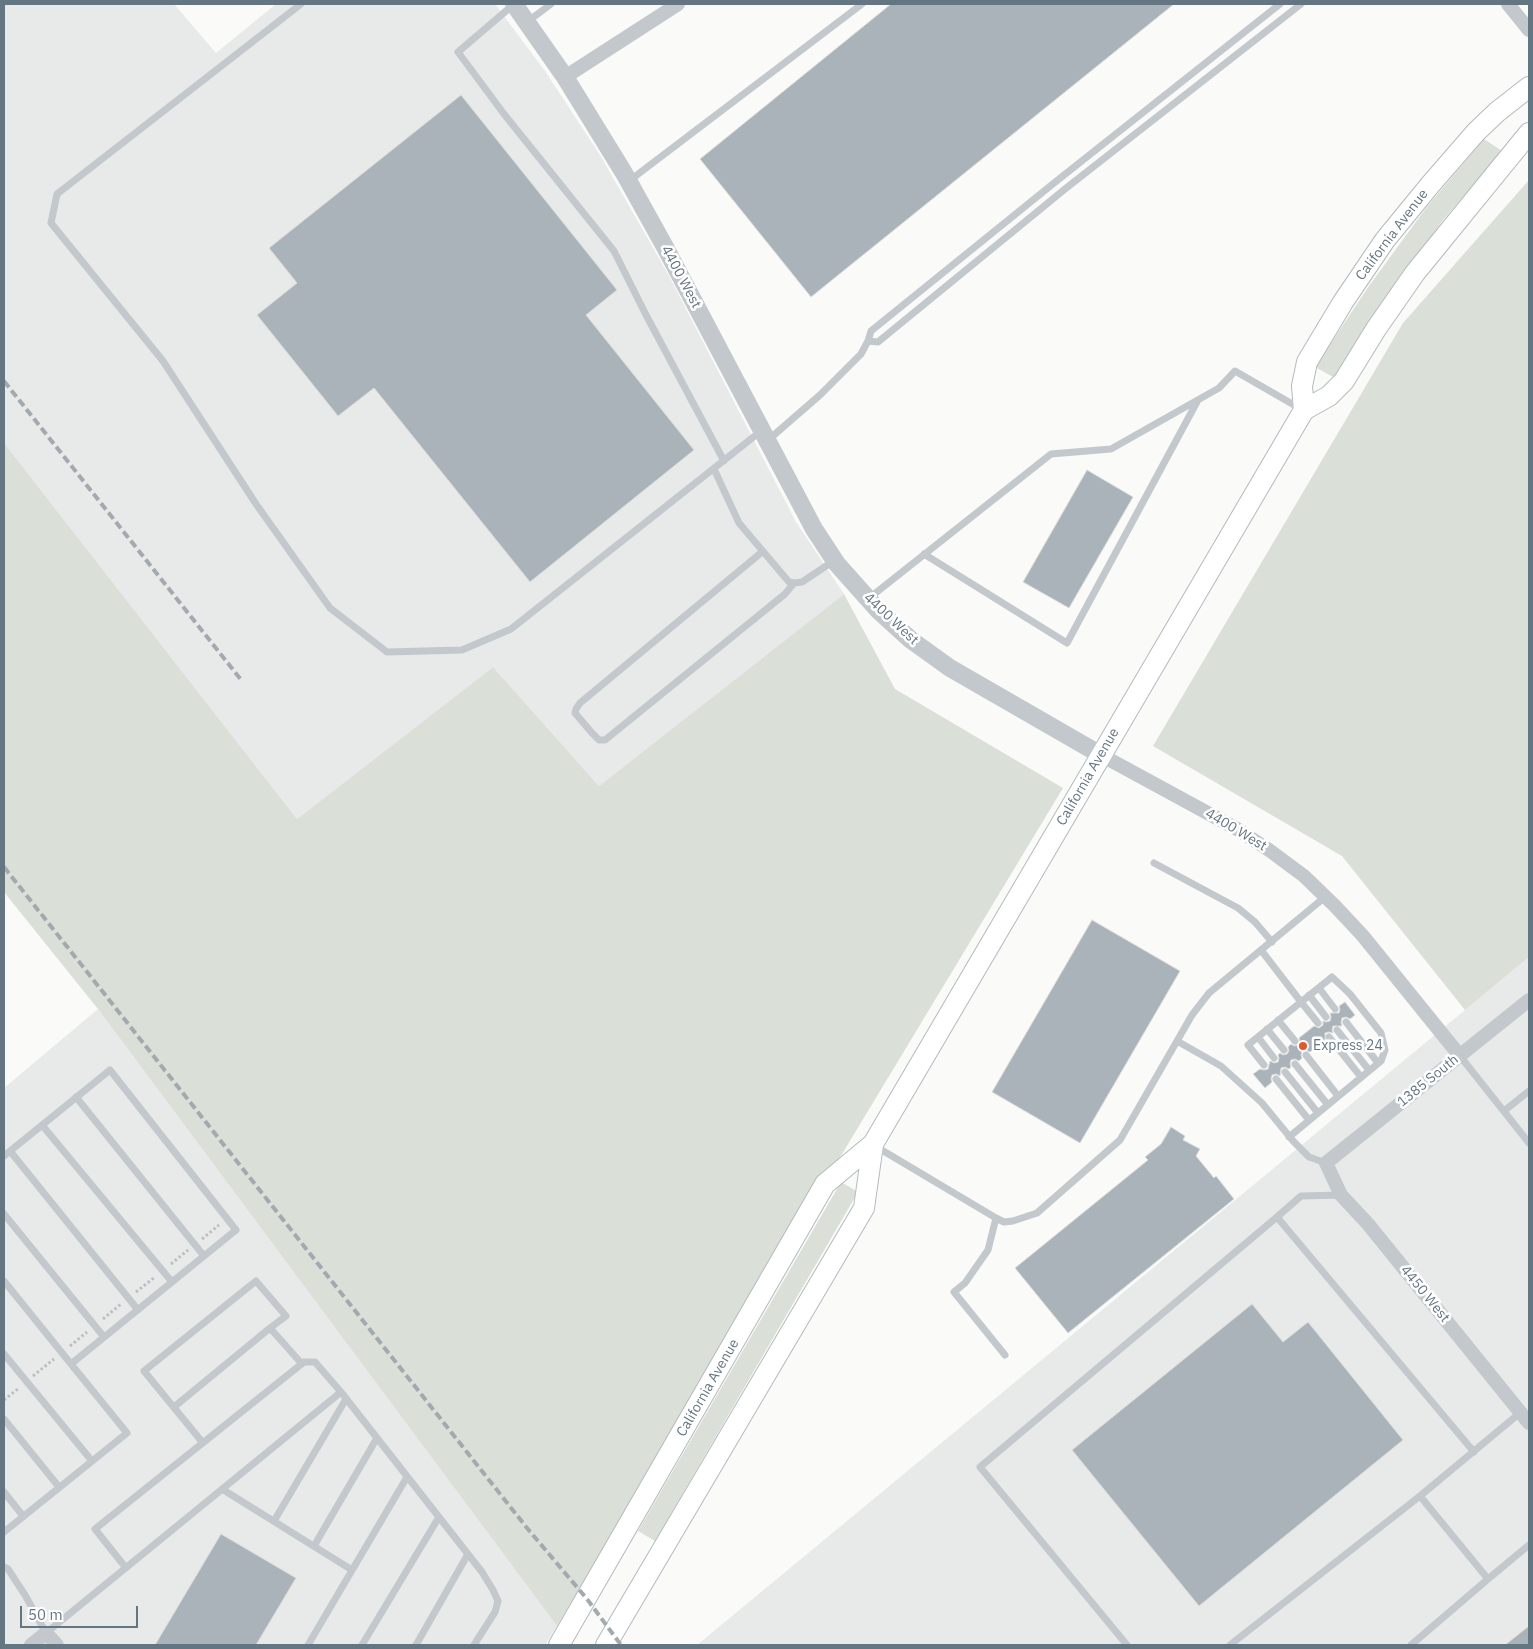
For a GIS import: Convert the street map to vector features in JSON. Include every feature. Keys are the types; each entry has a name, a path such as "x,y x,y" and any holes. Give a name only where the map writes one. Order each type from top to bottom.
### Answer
{"main road":[{"name":"California Avenue","path":"559,1645 825,1184 873,1144 1304,410 1302,386 1307,362 1343,302 1385,240 1430,185 1476,132 1497,112 1529,87"},
{"path":"1304,410 1329,396 1344,381 1376,329 1416,273 1529,133"},
{"name":"California Avenue","path":"606,1645 864,1208 873,1144"}],"street":[{"name":"4400 West","path":"514,4 565,77 666,247 814,529 835,560 868,599 911,640 950,668 1237,829 1290,866 1325,897 1363,936 1460,1056"},
{"path":"565,77 678,4"},
{"path":"1508,4 1529,30"},
{"name":"1385 South","path":"1326,1163 1529,1000"},
{"name":"4450 West","path":"1326,1163 1341,1195 1368,1224 1525,1417"},
{"path":"31,1645 46,1633 57,1645"}],"lane":[{"path":"301,4 57,194 51,223 163,361 256,504 330,608 387,652 462,650 511,629 724,461 764,436 820,395 861,354 871,331 1280,4"},
{"path":"514,4 458,52 504,114 614,251 724,461"},
{"path":"527,22 551,4"},
{"path":"628,181 862,4"},
{"path":"868,341 878,342 1065,189 1301,4"},
{"path":"868,599 1051,454 1111,449 1219,388 1235,371 1304,410"},
{"path":"924,554 1067,643 1198,400"},
{"path":"714,469 739,523 789,582 802,582 835,560"},
{"path":"762,552 580,703 575,713 599,740 605,740 778,600 794,583"},
{"path":"1154,863 1238,908 1255,922 1272,942"},
{"path":"873,1144 1004,1222 1037,1213 1120,1140 1192,1015 1209,993 1325,897"},
{"path":"1261,950 1318,1023"},
{"path":"1264,1065 1248,1045 1332,977 1350,994 1381,1033 1385,1050 1381,1061 1289,1137"},
{"path":"1319,988 1335,1009"},
{"path":"1309,995 1326,1017"},
{"path":"1278,1020 1295,1041"},
{"path":"1346,1022 1378,1063"},
{"path":"1267,1029 1284,1050"},
{"path":"1337,1030 1369,1070"},
{"path":"1258,1037 1274,1058"},
{"path":"1329,1037 1361,1077"},
{"path":"1177,1041 1221,1066 1262,1103 1289,1137 1309,1157 1326,1163"},
{"path":"1306,1055 1338,1096"},
{"path":"1460,1056 1529,1143"},
{"path":"1295,1064 1328,1105"},
{"path":"71,1364 138,1310 236,1230 110,1070 7,1154 138,1310"},
{"path":"1285,1072 1318,1113"},
{"path":"1276,1079 1309,1120"},
{"path":"1504,1111 1529,1091"},
{"path":"76,1097 204,1256"},
{"path":"42,1125 172,1282"},
{"path":"1127,1645 980,1467 1301,1196 1341,1195"},
{"path":"4,1214 104,1337"},
{"path":"1277,1217 1474,1452"},
{"path":"996,1218 988,1250 965,1283 954,1292 1005,1354"},
{"path":"4,1281 126,1433 4,1532"},
{"path":"174,1407 286,1316 256,1281 144,1371 203,1443"},
{"path":"270,1328 302,1364"},
{"path":"4,1354 92,1461"},
{"path":"126,1568 95,1529 304,1362 315,1362 341,1392 482,1572 498,1601 495,1612 474,1645"},
{"path":"4,1567 8,1569 25,1595 46,1633 341,1392"},
{"path":"274,1522 346,1399"},
{"path":"1230,1645 1474,1452 1525,1417"},
{"path":"4,1419 59,1487"},
{"path":"314,1546 377,1438"},
{"path":"308,1645 407,1476"},
{"path":"222,1489 352,1570"},
{"path":"4,1492 23,1516"},
{"path":"1420,1496 1488,1579"},
{"path":"362,1645 439,1517"},
{"path":"1411,1645 1529,1545"},
{"path":"416,1645 468,1554"}],"path":[{"path":"4,1400 227,1219"}],"shaded area":[{"path":"4,4 174,4 216,53 276,4 495,4 545,71 600,155 668,274 796,522 844,594 599,786 493,667 297,819 4,443"},
{"path":"1484,139 1502,151 1443,220 1386,299 1335,378 1315,367 1369,286 1426,208"},
{"path":"1529,180 1529,957 1465,1010 1342,856 1153,746 1403,323"},
{"path":"4,443 297,819 493,667 599,786 844,594 895,689 1063,788 557,1626 98,1009 4,892"},
{"path":"1529,957 1529,1645 697,1645 1465,1010"},
{"path":"98,1009 557,1626 545,1645 4,1645 4,1088"},
{"path":"841,1182 858,1192 655,1541 638,1531"}],"building":[{"path":"891,4 1174,4 811,297 700,159"},
{"path":"461,95 617,290 586,315 694,450 530,582 374,388 338,416 257,315 297,283 269,248"},
{"path":"1087,470 1133,497 1069,608 1023,582"},
{"path":"1092,920 1180,971 1080,1143 992,1092"},
{"name":"Express 24","path":"1345,1002 1355,1015 1350,1019 1342,1018 1342,1026 1333,1026 1333,1033 1325,1033 1325,1040 1310,1052 1302,1051 1302,1058 1299,1061 1291,1060 1291,1067 1289,1069 1281,1068 1280,1076 1272,1075 1272,1082 1265,1088 1253,1074 1260,1069 1268,1069 1270,1061 1278,1062 1278,1055 1280,1053 1283,1055 1287,1054 1289,1051 1288,1047 1291,1044 1294,1046 1298,1045 1300,1042 1299,1038 1314,1026 1319,1028 1323,1025 1323,1021 1330,1021 1330,1013 1339,1013 1339,1006"},
{"path":"1171,1127 1185,1136 1183,1140 1200,1149 1196,1156 1214,1178 1216,1176 1234,1199 1068,1333 1015,1268 1148,1160 1145,1157 1161,1144"},
{"path":"1252,1304 1283,1342 1308,1322 1403,1440 1199,1606 1072,1450"},
{"path":"221,1534 296,1578 256,1645 155,1645"},
{"path":"1529,1626 1529,1645 1505,1645"}],"railway":[{"path":"4,381 242,681"},
{"path":"4,867 527,1528 587,1599 621,1645"}],"place":[{"name":"Express 24","path":"1303,1046"}]}
